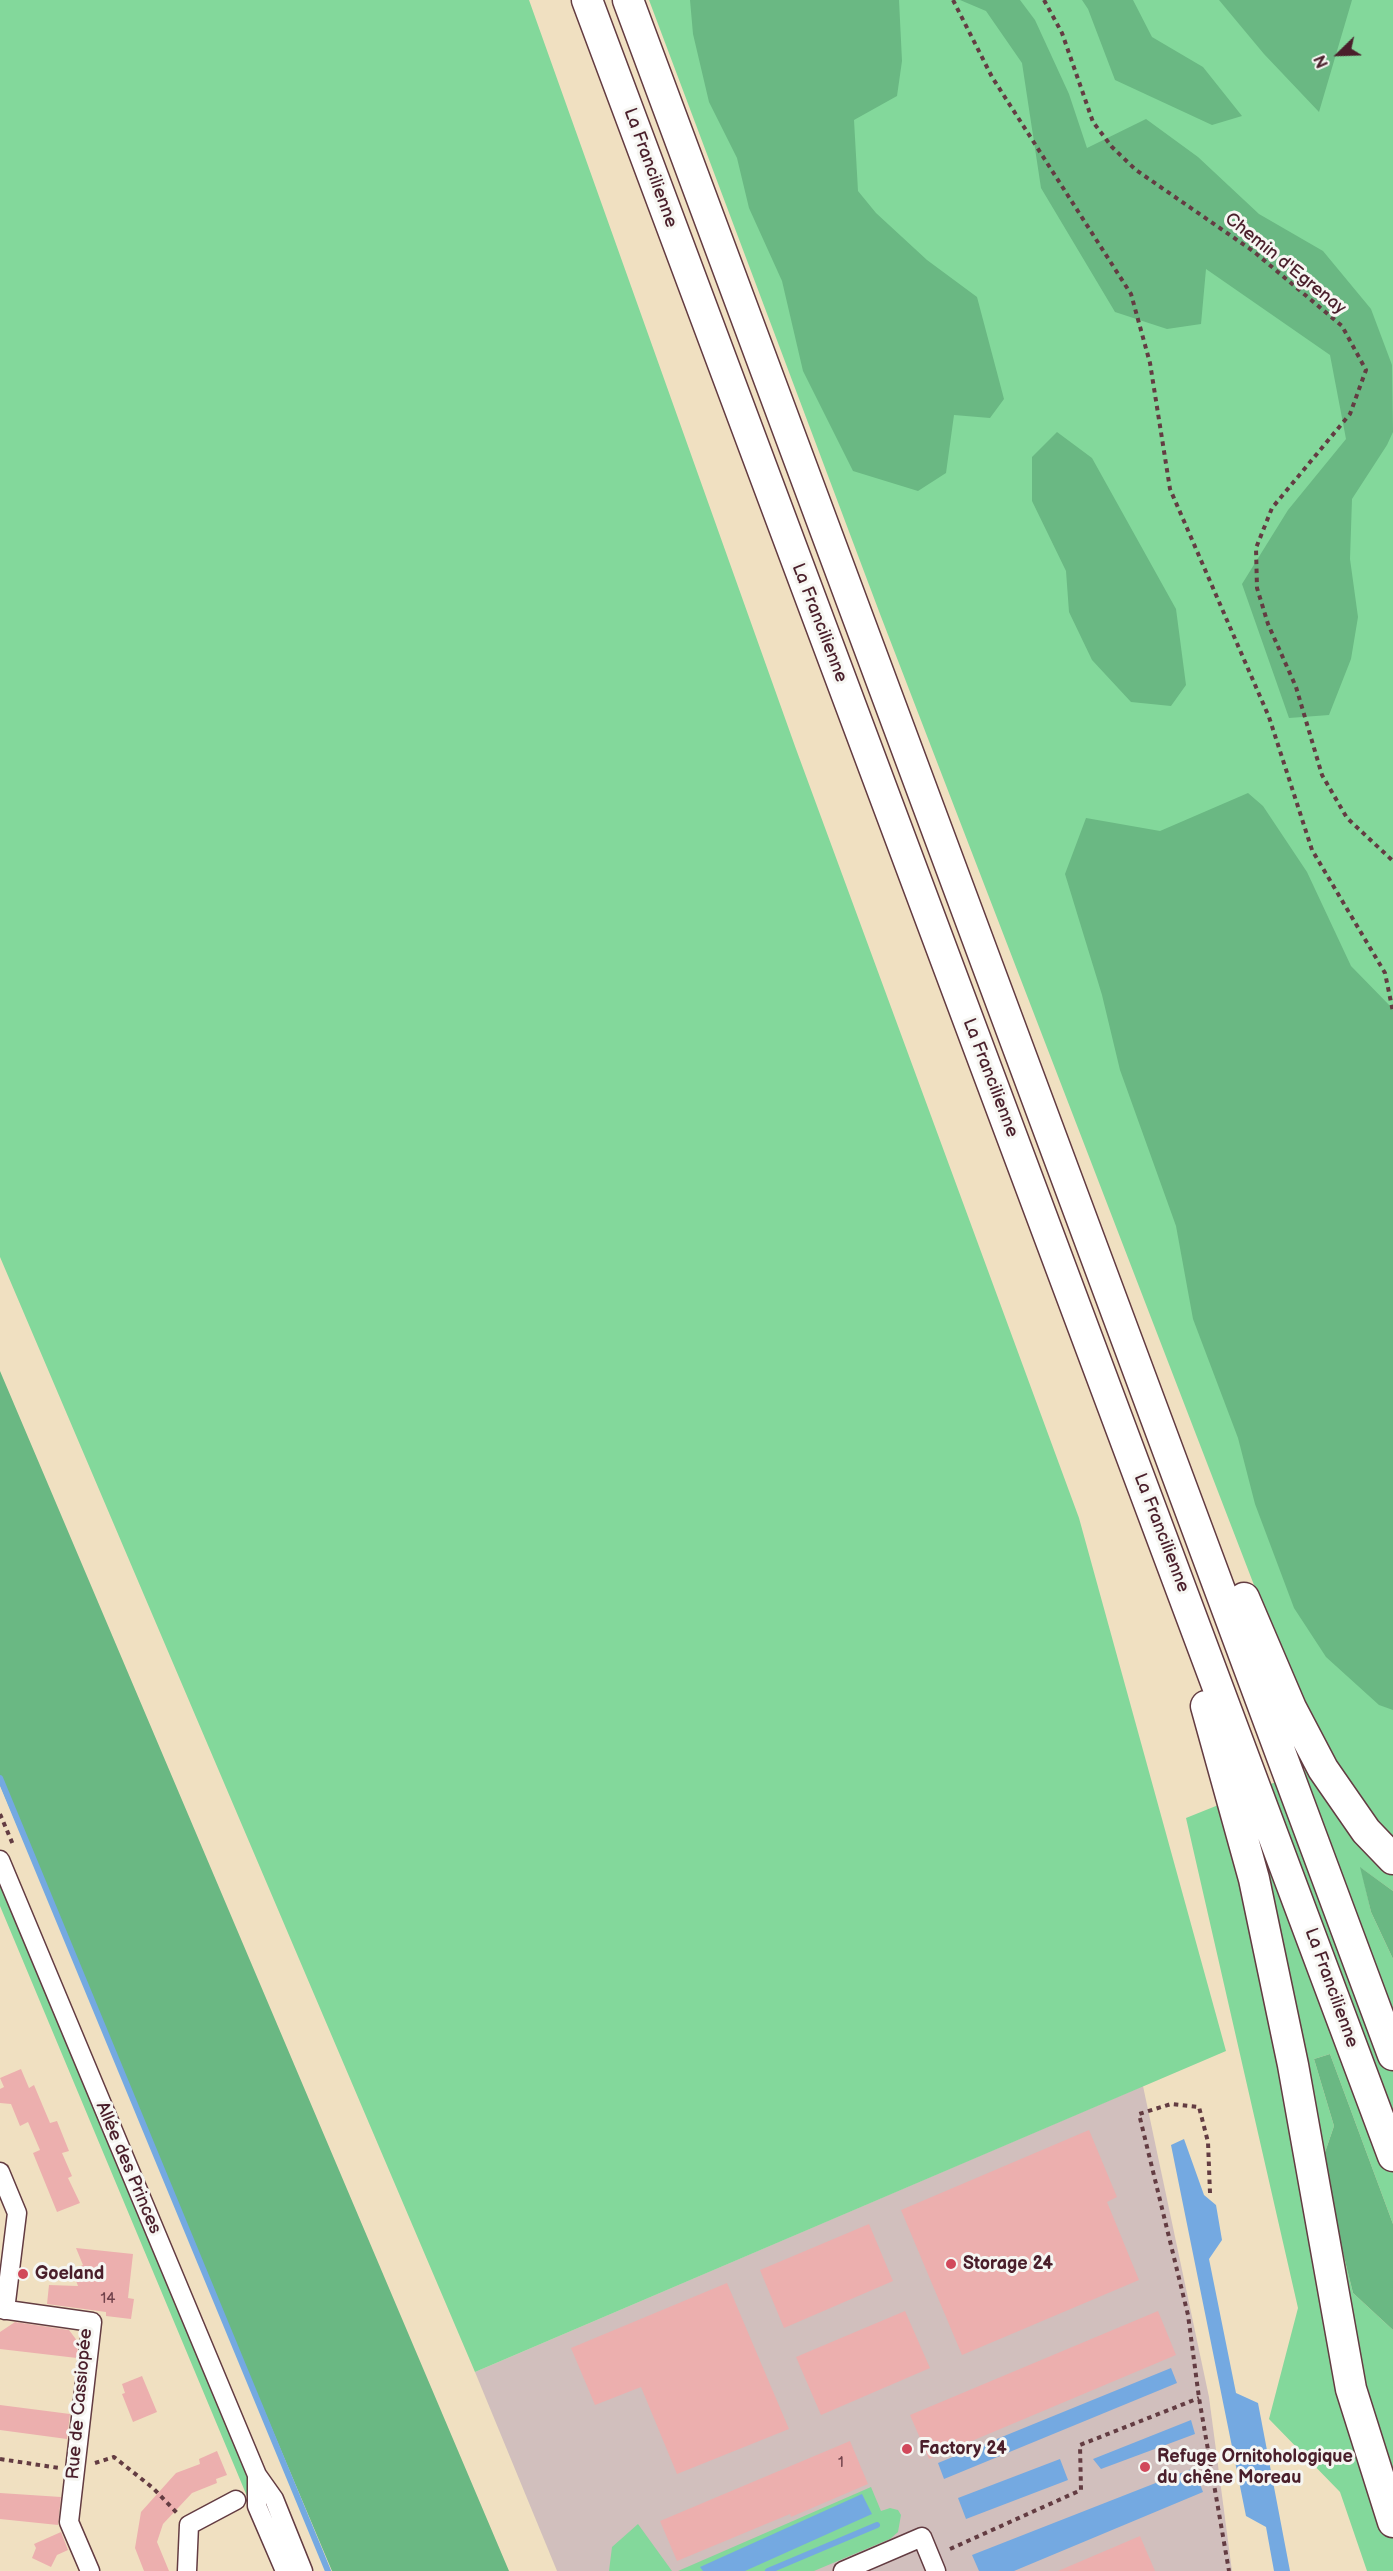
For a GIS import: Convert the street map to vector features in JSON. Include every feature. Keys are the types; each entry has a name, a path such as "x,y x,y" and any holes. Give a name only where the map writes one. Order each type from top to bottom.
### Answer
{"highway":[{"name":"La Francilienne","path":"587,0 1393,2156"},
{"name":"La Francilienne","path":"628,0 1393,2055"},
{"path":"1186,1496 1211,1518 1291,1708 1323,1769 1366,1831 1393,1859"},
{"path":"1203,1644 1201,1687 1254,1878 1293,2065 1351,2389 1393,2522"}],"street":[{"name":"Allée des Princes","path":"0,1860 257,2475 274,2499 303,2571"},
{"path":"0,2172 17,2213 3,2310"},
{"name":"Rue de Cassiopée","path":"3,2310 92,2322 69,2522 90,2571"},
{"name":"Allée des Princes","path":"257,2475 256,2506 285,2571"},
{"path":"187,2571 189,2525 236,2500"},
{"path":"843,2571 922,2538 936,2571"}],"path":[{"path":"953,0 992,78 1131,294 1150,363 1170,489 1269,717 1312,850 1385,973 1393,1012"},
{"name":"Chemin d'Egrenay","path":"1044,0 1062,33 1093,122 1112,147 1136,170 1252,251 1342,326 1366,370 1350,414 1272,508 1256,548 1257,588 1268,624 1296,687 1326,783 1347,818 1393,861"},
{"path":"1210,2193 1208,2142 1199,2107 1171,2104 1139,2114 1188,2315 1199,2398 1229,2571"},
{"path":"950,2549 1081,2490 1080,2445 1199,2398"},
{"path":"0,2459 75,2470 114,2457 153,2488 189,2525"}],"shaded area":[{"name":"Storage 24","path":"1143,2086 1209,2397 1232,2571 557,2571 475,2372"}],"green space":[{"path":"0,0 529,0 796,749 1079,1518 1226,2051 475,2372 0,1257"},
{"path":"649,0 1393,0 1393,1891 1361,1868 1371,1912 1393,1959 1393,2224 1330,2054 1314,2059 1334,2126 1321,2164 1353,2293 1393,2330 1393,2571 1367,2571 1340,2492 1269,2419 1298,2308 1186,1818 1333,1759 1312,1722 1269,1624 880,614"},
{"path":"690,0 899,0 902,61 897,96 854,120 858,191 876,213 927,260 977,297 1004,399 990,418 954,415 946,473 918,491 853,471 803,371 782,281 749,208 737,158 709,102 693,34"},
{"path":"960,0 1020,0 1035,20 1069,94 1087,148 1146,119 1198,157 1259,214 1323,251 1371,309 1392,365 1393,432 1352,499 1350,559 1358,617 1351,659 1329,715 1289,718 1242,584 1288,510 1346,439 1330,355 1206,269 1201,324 1167,329 1115,312 1041,188 1022,63 986,11"},
{"path":"1082,0 1133,0 1152,37 1203,67 1242,116 1212,125 1115,80 1088,9"},
{"path":"1219,0 1352,0 1319,112 1264,54"},
{"path":"1057,432 1092,458 1176,609 1186,685 1171,706 1131,702 1092,660 1069,612 1066,571 1032,501 1032,457"},
{"path":"1248,793 1263,806 1307,872 1351,966 1393,1009 1393,1710 1379,1705 1326,1657 1294,1608 1255,1504 1238,1438 1193,1319 1176,1226 1120,1070 1102,995 1065,874 1086,818 1160,831"},
{"path":"0,1371 509,2571 332,2571 0,1785"},
{"path":"1360,1867 1393,1891 1393,1959 1371,1912"},
{"path":"0,1883 249,2479 249,2501 0,1906"},
{"path":"1330,2054 1393,2224 1393,2330 1353,2293 1321,2164 1334,2126 1314,2059"},
{"path":"871,2487 881,2511 890,2508 898,2510 901,2515 898,2532 890,2539 814,2571 678,2571"},
{"path":"638,2524 672,2571 609,2571 612,2547"}],"water":[{"path":"1184,2139 1204,2195 1216,2205 1222,2240 1209,2259 1236,2393 1258,2403 1290,2571 1274,2571 1266,2527 1246,2516 1171,2145"},
{"path":"1171,2368 1177,2383 944,2479 938,2463"},
{"path":"1191,2420 1195,2434 1101,2469 1093,2459"},
{"path":"1060,2459 1068,2480 966,2519 958,2498"},
{"path":"1194,2468 1203,2492 1014,2571 979,2571 972,2555"},
{"path":"862,2494 872,2514 745,2571 703,2571 700,2567"}],"building":[{"path":"21,2069 29,2088 34,2085 50,2123 57,2121 69,2151 62,2153 72,2176 68,2178 80,2203 57,2212 33,2153 40,2150 28,2122 20,2126 11,2104 0,2103 0,2089 4,2087 0,2078"},
{"path":"1089,2130 1117,2197 1107,2202 1139,2280 962,2355 901,2210"},
{"path":"869,2224 893,2281 784,2328 760,2270"},
{"path":"76,2248 133,2254 128,2298 134,2299 131,2319 106,2316 106,2312 47,2304 49,2285 78,2286 72,2270 83,2265"},
{"path":"727,2283 789,2429 677,2474 641,2387 595,2405 571,2348"},
{"path":"905,2311 930,2368 821,2415 796,2357"},
{"path":"1158,2311 1176,2355 929,2459 910,2415"},
{"path":"15,2322 69,2330 78,2342 77,2358 0,2349 0,2332"},
{"path":"142,2376 157,2412 133,2422 122,2394 125,2393 122,2384"},
{"path":"0,2405 70,2414 67,2439 0,2430"},
{"path":"850,2441 868,2484 791,2517 790,2514 677,2561 660,2521"},
{"path":"217,2451 227,2475 216,2479 217,2483 192,2493 163,2524 157,2542 169,2571 144,2571 135,2548 141,2512 176,2473 200,2464 199,2459"},
{"path":"0,2493 61,2497 58,2525 0,2519"},
{"path":"61,2532 68,2550 57,2555 51,2567 32,2558 36,2548 34,2544"},
{"path":"1140,2536 1155,2571 1058,2571"}],"waterway":[{"path":"0,1778 328,2571"},
{"path":"768,2571 877,2525"}],"place":[{"name":"Storage 24","path":"951,2264"},
{"name":"Goeland","path":"23,2274"},
{"name":"Factory 24","path":"907,2449"},
{"name":"Refuge Ornitohologique du chêne Moreau","path":"1145,2467"}]}
